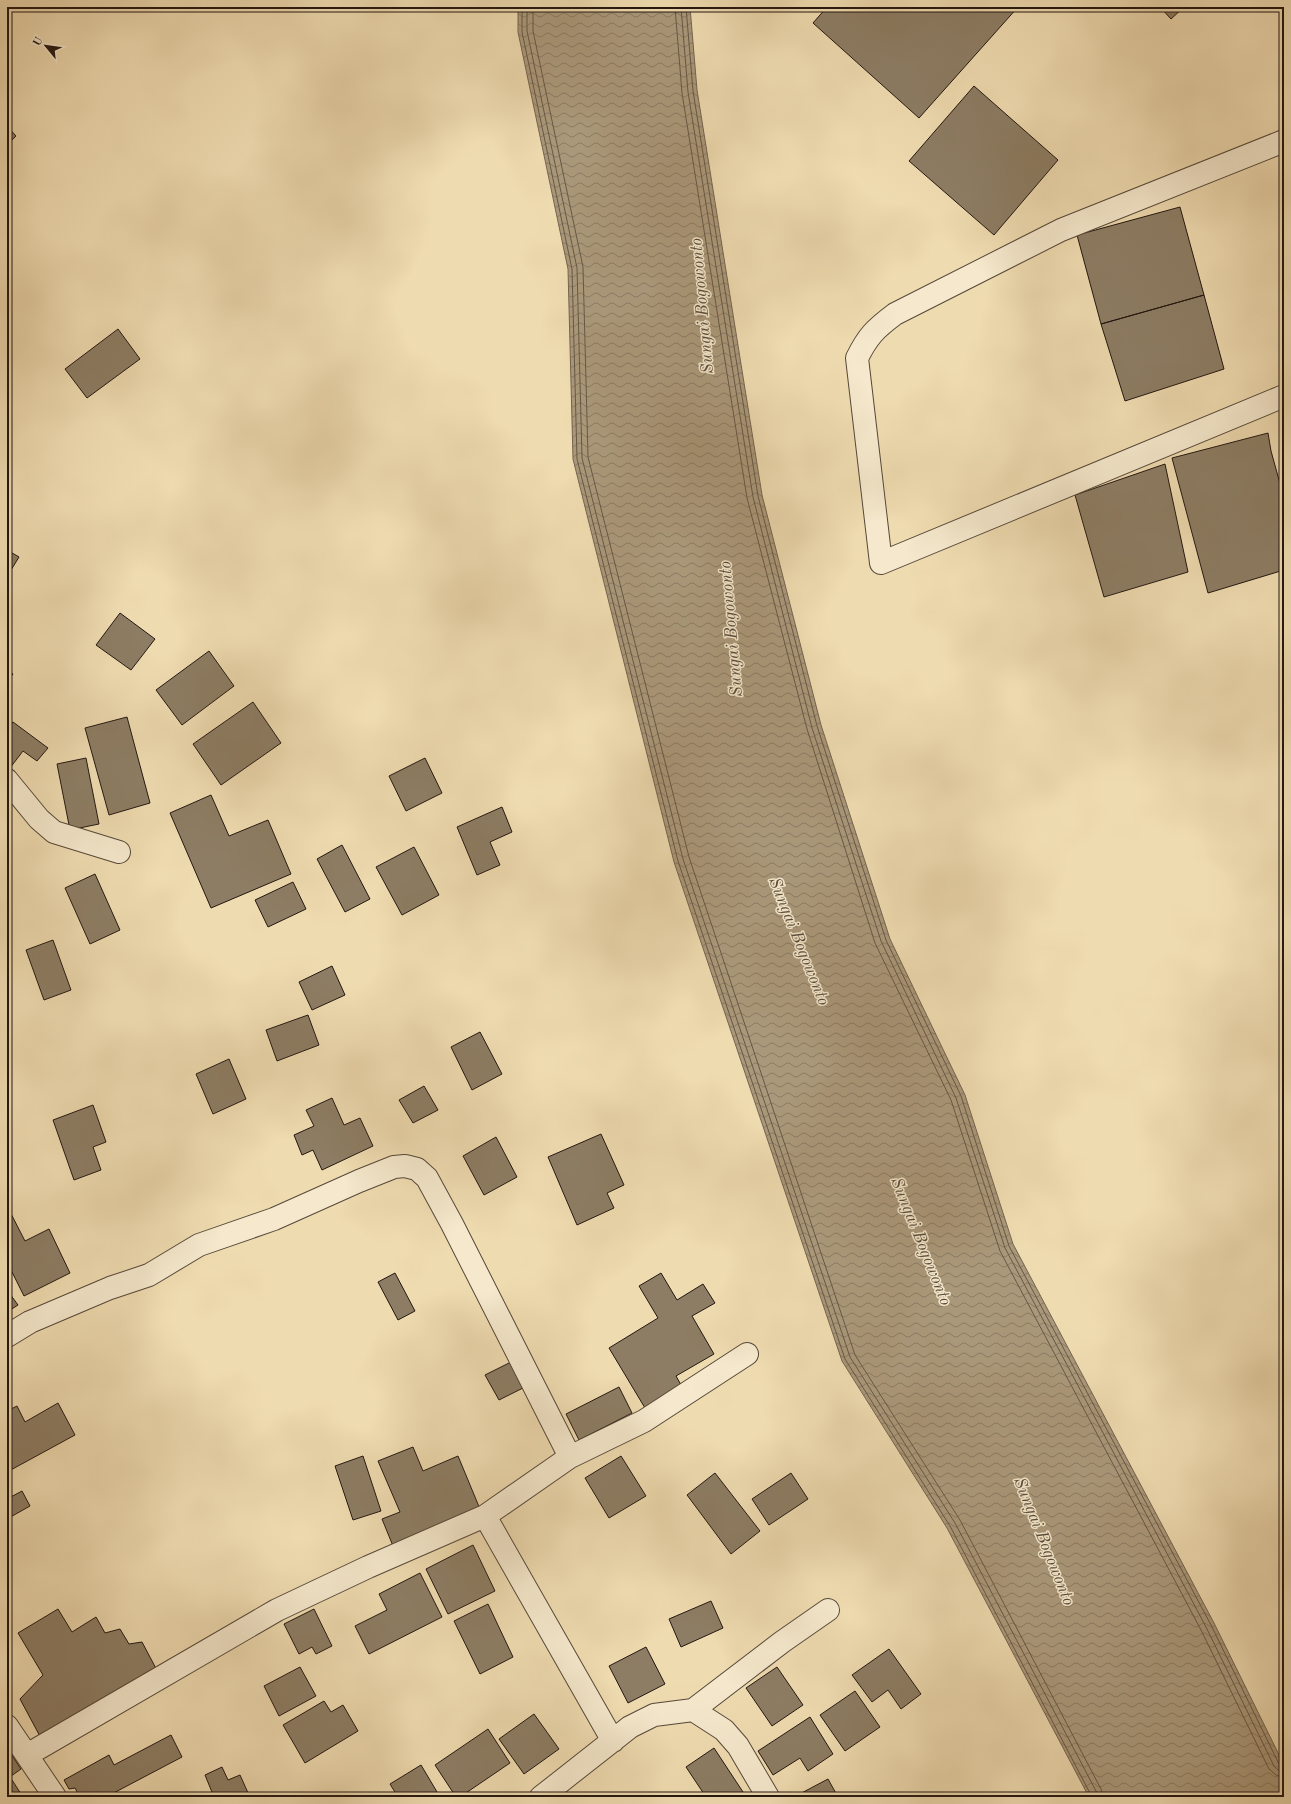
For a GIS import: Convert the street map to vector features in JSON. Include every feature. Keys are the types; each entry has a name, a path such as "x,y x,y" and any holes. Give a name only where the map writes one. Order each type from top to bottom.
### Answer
{"street":[{"path":"1284,141 1061,230 895,314 866,340 857,358 881,563 1284,396"},
{"path":"7,780 39,819 54,832 119,852"},
{"path":"7,1336 37,1319 110,1288 149,1275 200,1245 274,1219 358,1180 394,1167 406,1166 417,1169 427,1178 452,1224 570,1457"},
{"path":"27,1755 277,1610 368,1567 485,1516 570,1457 644,1421 747,1354"},
{"path":"485,1516 613,1741"},
{"path":"541,1797 630,1727 654,1715 693,1710 782,1642 828,1610"},
{"path":"693,1710 724,1730 738,1746 768,1797"},
{"path":"7,1726 55,1797"}],"water":[{"name":"Sungai Bogowonto","path":"518,7 690,7 697,90 762,495 821,725 890,939 965,1095 1013,1244 1214,1623 1284,1765 1284,1797 1089,1797 947,1528 842,1361 674,862 573,459 568,269 518,32"}],"building":[{"path":"827,7 1018,7 919,118 813,23"},
{"path":"1160,7 1184,7 1171,19"},
{"path":"974,86 1058,160 994,235 909,161"},
{"path":"7,126 16,136 7,145"},
{"path":"1180,207 1204,295 1101,324 1077,235"},
{"path":"1204,295 1224,369 1125,401 1101,324"},
{"path":"118,329 140,359 87,398 65,369"},
{"path":"1268,433 1271,451 1284,498 1284,570 1208,593 1172,458"},
{"path":"1165,464 1188,572 1104,597 1075,495"},
{"path":"7,550 19,557 8,575 7,574"},
{"path":"120,613 155,639 131,670 96,645"},
{"path":"209,651 234,686 182,725 156,690"},
{"path":"7,670 13,674 7,682"},
{"path":"253,702 281,743 221,785 193,744"},
{"path":"127,717 150,803 109,815 85,728"},
{"path":"13,722 48,748 37,761 23,751 10,768 7,766 7,731"},
{"path":"86,758 99,824 70,830 57,764"},
{"path":"425,758 442,793 406,811 389,776"},
{"path":"211,795 229,836 268,820 291,874 211,908 170,813"},
{"path":"502,807 512,832 490,842 500,865 477,875 457,827"},
{"path":"342,845 370,899 345,912 317,859"},
{"path":"414,847 439,895 402,915 376,867"},
{"path":"95,874 120,930 90,944 65,888"},
{"path":"293,882 306,909 268,927 255,900"},
{"path":"53,940 71,990 44,1000 26,950"},
{"path":"332,966 345,995 312,1010 299,982"},
{"path":"308,1015 319,1045 277,1061 266,1030"},
{"path":"480,1032 502,1074 472,1090 451,1047"},
{"path":"229,1059 246,1099 213,1114 196,1074"},
{"path":"424,1086 438,1110 413,1123 399,1100"},
{"path":"332,1098 344,1125 360,1118 373,1146 322,1170 313,1150 302,1155 294,1135 314,1126 306,1110"},
{"path":"93,1105 106,1142 93,1147 101,1170 74,1180 53,1120"},
{"path":"601,1134 624,1185 607,1193 614,1208 577,1225 548,1157"},
{"path":"496,1137 517,1177 484,1195 463,1156"},
{"path":"7,1206 25,1241 49,1229 70,1273 24,1296 7,1262"},
{"path":"395,1273 415,1311 398,1320 378,1282"},
{"path":"661,1273 677,1300 703,1284 715,1303 692,1316 714,1354 676,1376 685,1392 648,1413 609,1348 658,1318 639,1286"},
{"path":"7,1290 18,1305 7,1312"},
{"path":"513,1361 527,1386 499,1400 485,1375"},
{"path":"619,1387 632,1413 579,1440 566,1414"},
{"path":"58,1403 75,1435 7,1472 7,1411 17,1406 25,1422"},
{"path":"413,1447 423,1471 458,1456 480,1509 393,1546 382,1519 400,1512 378,1461"},
{"path":"363,1456 381,1511 353,1520 335,1466"},
{"path":"621,1456 646,1496 609,1518 585,1478"},
{"path":"715,1473 760,1531 731,1554 687,1495"},
{"path":"791,1473 808,1499 769,1525 752,1499"},
{"path":"22,1491 30,1506 7,1519 7,1499"},
{"path":"473,1545 495,1591 448,1614 426,1569"},
{"path":"420,1573 442,1617 369,1654 355,1626 387,1610 379,1594"},
{"path":"711,1601 723,1628 681,1647 669,1619"},
{"path":"488,1604 513,1657 480,1674 454,1621"},
{"path":"58,1609 72,1632 96,1617 105,1633 120,1629 129,1644 142,1642 160,1676 42,1740 20,1699 43,1675 18,1633"},
{"path":"314,1609 332,1646 316,1654 312,1647 299,1654 284,1624"},
{"path":"646,1647 665,1684 628,1703 609,1666"},
{"path":"889,1649 921,1694 901,1709 888,1690 872,1702 852,1675"},
{"path":"300,1667 316,1696 279,1716 264,1686"},
{"path":"777,1667 803,1705 772,1726 746,1688"},
{"path":"855,1691 880,1727 845,1751 820,1715"},
{"path":"324,1701 331,1712 343,1705 358,1731 305,1763 283,1725"},
{"path":"534,1714 559,1749 524,1774 499,1739"},
{"path":"810,1717 833,1754 808,1771 800,1758 773,1775 758,1751"},
{"path":"488,1729 510,1763 460,1797 456,1797 435,1765"},
{"path":"171,1735 182,1757 106,1797 80,1797 75,1788 69,1789 64,1780 109,1755 114,1765"},
{"path":"714,1748 743,1792 735,1797 706,1797 686,1767"},
{"path":"9,1751 21,1769 7,1779 7,1752"},
{"path":"421,1765 440,1797 398,1797 390,1784"},
{"path":"222,1767 228,1780 240,1775 249,1795 244,1797 214,1797 205,1775"},
{"path":"828,1779 838,1797 794,1797"},
{"path":"12,1780 23,1797 7,1797 7,1784"},
{"path":"379,1792 382,1797 371,1797"}]}
